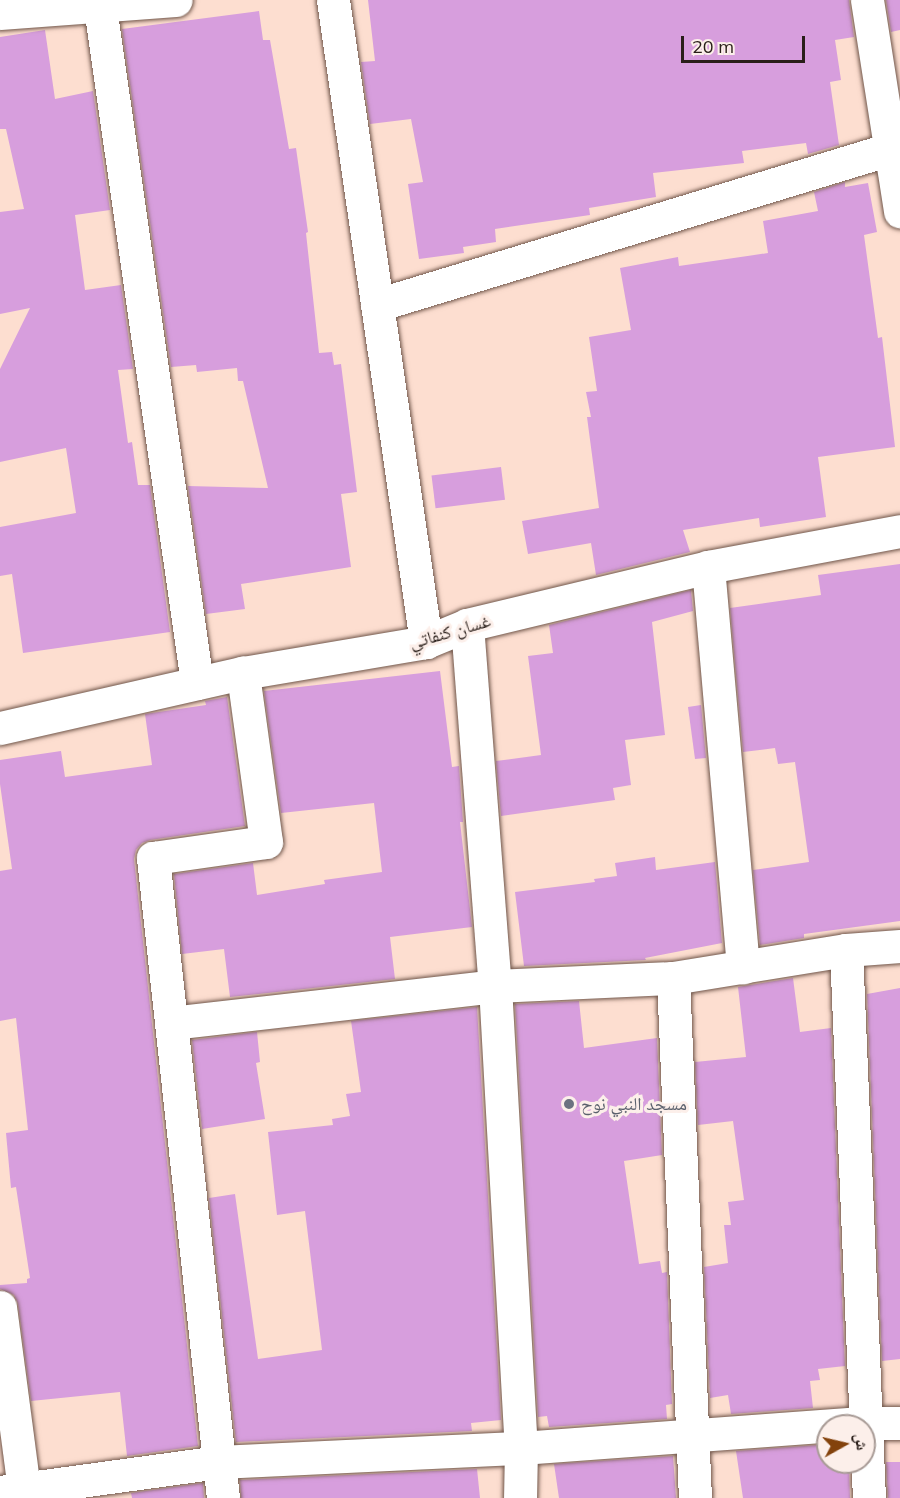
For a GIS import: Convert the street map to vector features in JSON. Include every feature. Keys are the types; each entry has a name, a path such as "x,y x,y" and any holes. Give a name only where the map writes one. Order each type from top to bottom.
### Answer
{"street":[{"path":"0,13 100,3 176,0"},
{"path":"333,0 426,642"},
{"path":"867,0 896,146 900,211"},
{"path":"100,3 197,683"},
{"path":"377,305 896,146"},
{"name":"غسان كنفاتي","path":"1,721 243,673 426,642 467,625 708,567 900,531"},
{"path":"708,567 743,967"},
{"path":"467,625 495,986 521,1448 520,1498"},
{"path":"224,1498 153,858 266,842 243,673"},
{"path":"171,1023 495,986 672,978 846,950 900,946"},
{"path":"846,950 866,1414"},
{"path":"672,978 696,1498"},
{"path":"0,1307 16,1493 219,1462 521,1448 816,1426"},
{"path":"876,1423 900,1423"},
{"path":"868,1474 869,1498"}],"building":[{"path":"368,0 849,0 854,37 835,40 841,80 830,82 839,145 808,154 806,143 742,151 744,163 653,173 656,197 589,208 590,215 495,229 496,242 463,247 464,253 419,259 408,184 423,182 411,119 370,124 361,62 375,61"},
{"path":"886,0 900,0 900,30 891,32"},
{"path":"259,11 263,40 270,40 289,149 296,148 308,232 306,233 319,353 332,352 334,365 341,364 357,492 341,494 351,567 241,584 245,609 206,614 188,486 268,488 243,381 238,381 237,368 197,372 196,365 171,367 122,29"},
{"path":"45,30 55,99 93,91 110,210 75,215 85,290 121,285 133,369 118,370 128,443 132,442 138,485 150,485 170,632 23,653 12,574 0,576 0,527 76,513 66,448 0,462 0,369 30,308 0,314 0,212 24,209 6,129 0,129 0,37"},
{"path":"845,182 845,187 868,183 877,232 864,235 878,338 882,337 895,447 818,457 826,517 760,527 759,518 683,530 690,552 596,575 591,543 528,554 522,521 599,508 587,417 591,417 586,392 597,391 589,337 631,330 620,268 678,257 679,266 768,253 763,221 818,211 814,192"},
{"path":"501,467 505,500 436,508 432,476"},
{"path":"900,564 900,921 804,934 804,938 760,945 753,870 809,862 795,762 778,764 775,748 743,752 730,608 821,595 818,575"},
{"path":"691,590 693,611 652,622 665,735 625,740 631,785 613,788 615,800 501,816 496,761 541,755 528,656 553,653 549,625"},
{"path":"440,671 452,767 459,766 463,822 460,822 472,927 390,937 395,979 230,997 224,949 182,954 174,874 253,863 257,895 325,884 324,880 382,872 374,803 281,813 264,691"},
{"path":"227,697 245,826 150,840 142,843 136,850 134,859 198,1446 127,1456 120,1392 31,1401 18,1304 14,1295 0,1289 0,1285 27,1283 27,1279 30,1278 16,1187 11,1188 6,1133 28,1130 16,1018 0,1021 0,871 12,869 0,784 0,760 61,751 65,777 152,765 145,714 206,705 205,701"},
{"path":"701,705 706,758 695,759 688,707"},
{"path":"655,857 656,870 715,862 722,943 645,958 646,960 524,966 515,892 595,882 594,879 617,876 615,863"},
{"path":"793,978 800,1032 831,1028 845,1366 818,1369 820,1380 810,1381 813,1408 731,1414 728,1395 710,1398 704,1267 728,1263 724,1225 731,1225 728,1202 744,1200 733,1121 698,1125 695,1062 746,1057 738,987"},
{"path":"900,988 900,1359 882,1361 867,994"},
{"path":"579,1001 584,1048 657,1038 662,1155 624,1161 639,1264 660,1261 662,1273 667,1272 672,1404 666,1405 667,1419 549,1427 547,1416 538,1417 515,1004"},
{"path":"477,1007 501,1420 471,1423 472,1431 236,1442 209,1198 235,1194 258,1359 322,1350 305,1211 277,1215 268,1132 333,1125 332,1119 350,1116 346,1094 361,1092 351,1021"},
{"path":"257,1032 260,1062 256,1063 265,1119 202,1129 192,1040"},
{"path":"816,1445 816,1474 849,1474 850,1498 743,1498 736,1451"},
{"path":"673,1456 676,1498 559,1498 554,1464"},
{"path":"886,1462 900,1462 900,1498 888,1498"},
{"path":"477,1469 480,1498 241,1498 240,1480"},
{"path":"203,1483 204,1498 132,1498 131,1493"}],"place":[{"name":"مسجد النبي نوح","path":"569,1104"}]}
